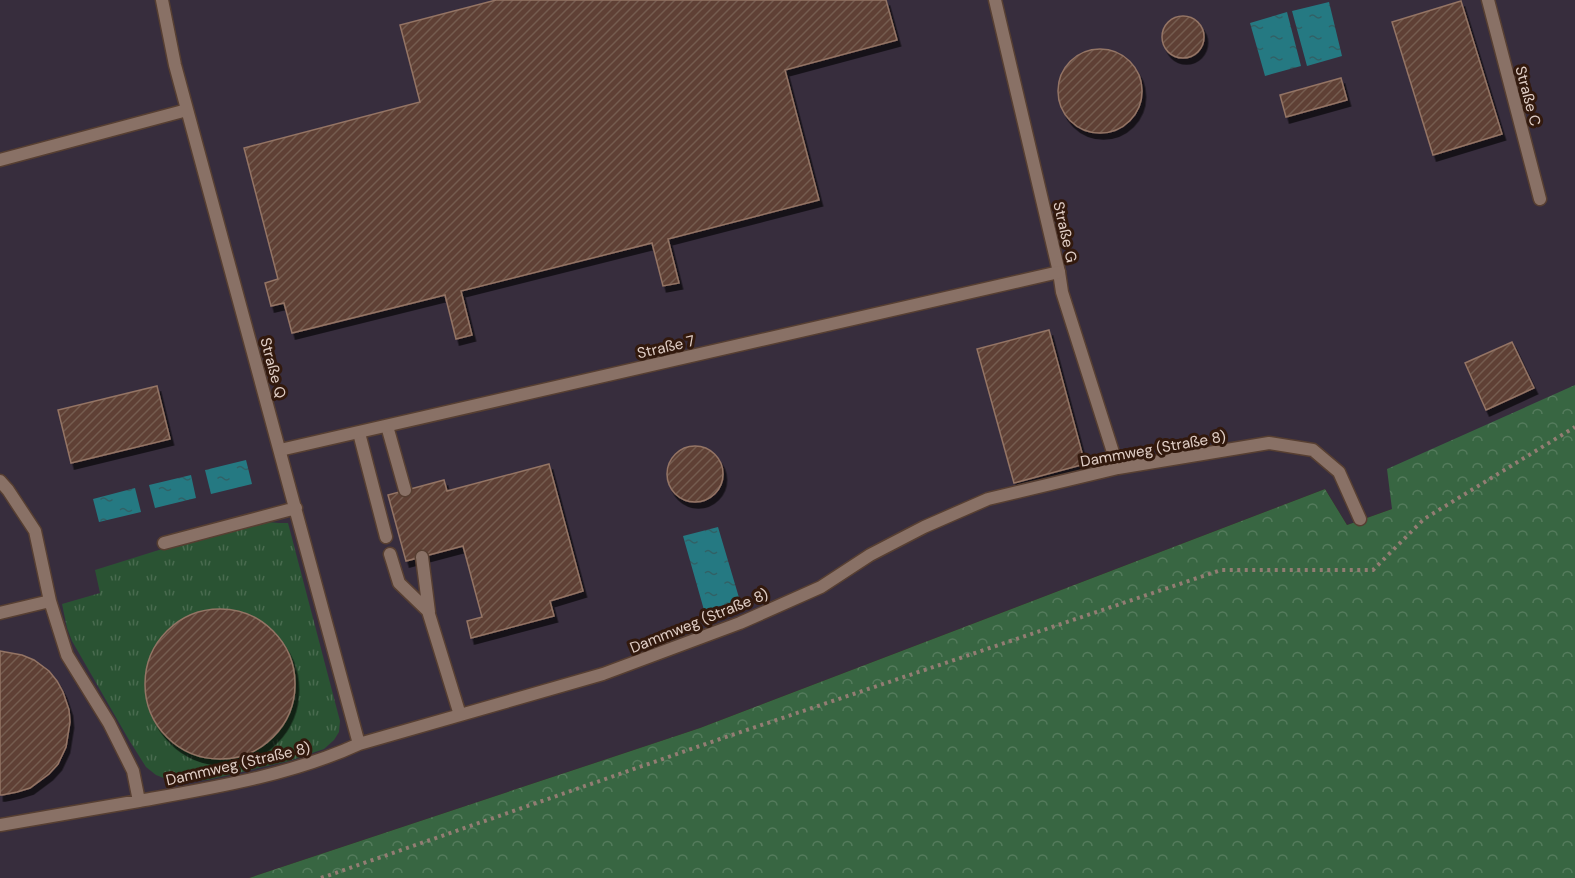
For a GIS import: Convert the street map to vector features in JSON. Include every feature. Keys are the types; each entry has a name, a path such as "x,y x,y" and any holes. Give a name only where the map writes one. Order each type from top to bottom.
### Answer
{"street":[{"name":"Straße Q","path":"162,0 175,65 359,744"},
{"name":"Straße G","path":"995,0 1062,292 1118,468"},
{"name":"Straße C","path":"1488,0 1540,199"},
{"path":"0,160 187,110"},
{"name":"Straße 7","path":"280,450 1059,272"},
{"path":"387,426 405,490"},
{"path":"359,432 386,537"},
{"name":"Dammweg (Straße 8)","path":"0,825 242,782 332,757 359,744 603,674 740,623 821,587 870,555 924,527 988,499 1118,468 1269,443 1313,450 1340,472 1360,519"},
{"path":"0,482 8,490 35,531 50,601 67,655 109,723 133,771 139,801"},
{"path":"164,543 296,508"},
{"path":"390,554 399,583 429,612"},
{"path":"422,557 429,612 460,715"},
{"path":"0,613 50,601"}],"path":[{"path":"321,878 720,739 1221,570 1373,570 1424,519 1575,428"}],"shaded area":[{"path":"0,0 1575,0 1575,386 1392,509 1347,525 1325,489 700,728 249,878 0,878"}],"green space":[{"path":"1575,385 1575,878 249,878 700,728 1325,489 1347,525 1392,509 1387,469"},
{"path":"268,522 288,523 340,721 339,732 324,749 289,761 207,780 169,780 156,775 146,767 129,740 72,641 62,604 100,593 95,570 162,549"}],"water":[{"path":"1329,2 1342,56 1307,66 1292,11"},
{"path":"1287,12 1301,66 1265,76 1250,23"},
{"path":"246,460 252,484 211,494 205,470"},
{"path":"191,475 196,498 155,508 149,485"},
{"path":"135,488 141,512 99,522 93,499"},
{"path":"718,527 740,601 704,610 683,536"}],"building":[{"path":"496,0 886,0 897,40 785,70 819,200 668,239 679,283 663,286 652,243 461,291 472,335 456,339 445,295 292,333 284,303 271,306 265,283 278,279 244,148 420,102 400,25"},
{"path":"1461,1 1502,134 1433,155 1392,22"},
{"path":"1183,16 1191,17 1198,22 1203,29 1203,45 1198,52 1191,57 1183,58 1175,57 1168,52 1163,45 1162,37 1163,29 1168,22 1175,17"},
{"path":"1100,49 1123,56 1135,68 1142,91 1135,114 1123,126 1100,133 1077,126 1065,114 1058,91 1065,68 1077,56"},
{"path":"1341,78 1347,100 1286,117 1280,95"},
{"path":"1049,330 1085,464 1014,483 977,349"},
{"path":"1512,342 1534,388 1486,410 1465,363"},
{"path":"157,386 170,439 71,463 58,410"},
{"path":"695,446 706,448 715,454 721,463 723,474 721,485 715,494 706,500 695,502 684,500 675,494 669,485 667,474 669,463 675,454 684,448"},
{"path":"549,464 583,591 550,601 554,616 471,638 467,621 482,617 463,546 406,561 388,495 444,480 447,491"},
{"path":"220,609 249,614 262,621 273,631 283,642 290,655 295,684 290,713 283,726 273,737 262,747 249,754 220,759 191,754 178,747 167,737 157,726 150,713 145,684 150,655 157,642 167,631 178,621 191,614"},
{"path":"0,651 22,655 34,660 49,671 63,692 70,722 66,747 58,764 49,774 30,788 2,795 0,795"}]}
